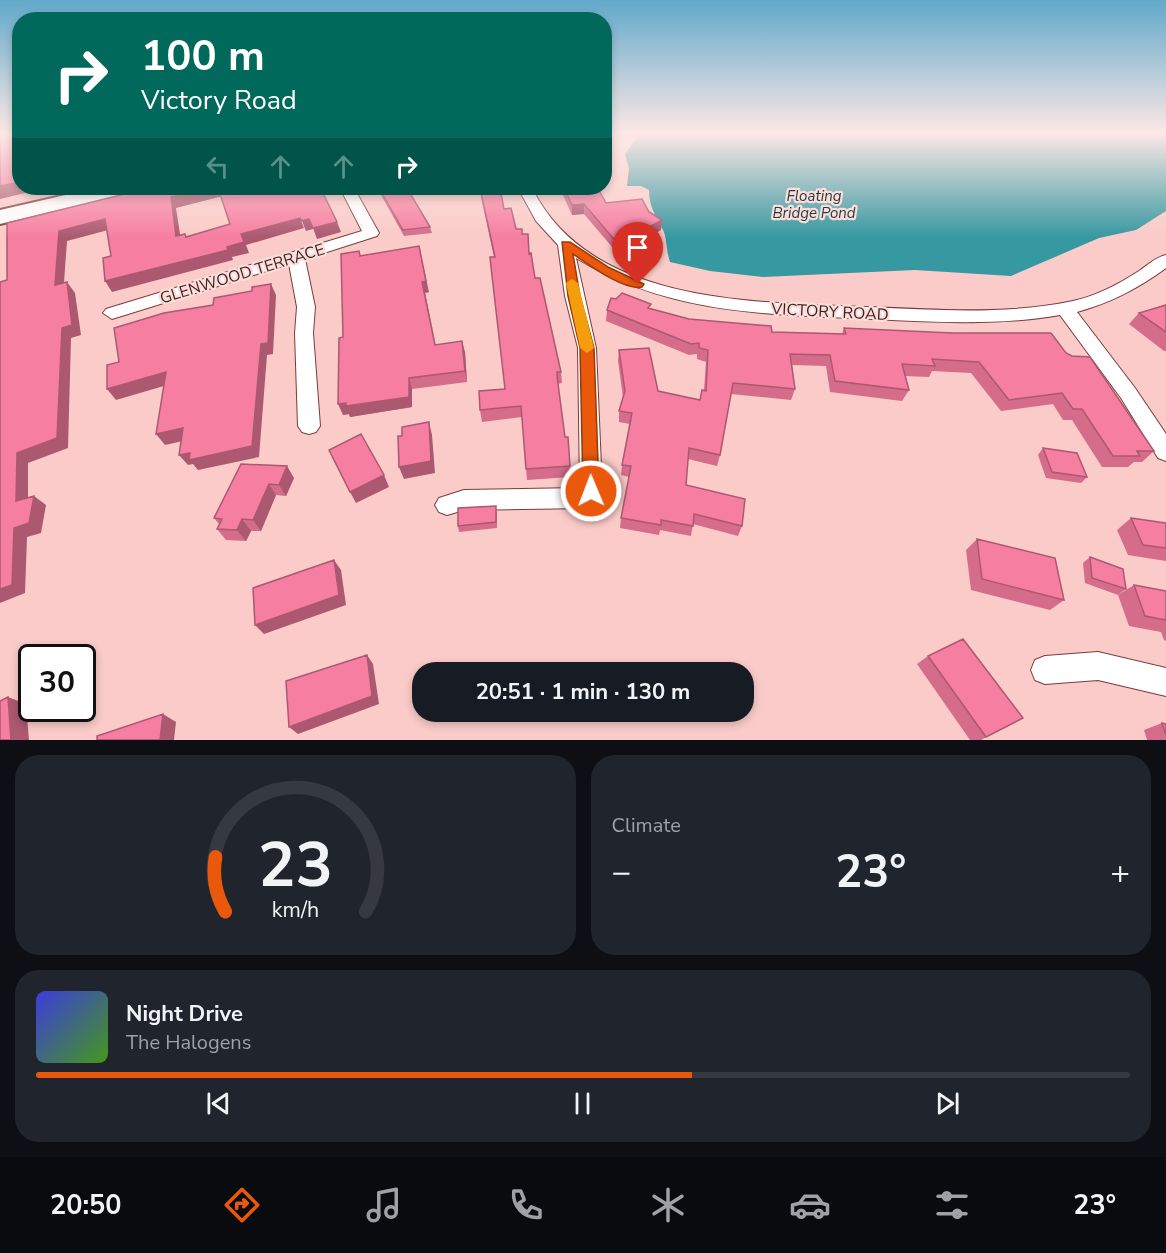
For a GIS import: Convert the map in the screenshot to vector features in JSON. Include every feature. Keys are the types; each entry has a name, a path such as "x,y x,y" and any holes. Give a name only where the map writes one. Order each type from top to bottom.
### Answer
{"main road":[{"path":"0,217 92,195"}],"street":[{"name":"GLENWOOD TERRACE","path":"112,314 371,233 351,195"},
{"name":"VICTORY ROAD","path":"528,195 532,206 544,223 566,244 604,270 675,296 723,305 947,316 1013,315 1064,308 1109,294 1166,260"},
{"path":"447,505 464,500 586,498 591,491 587,348 574,296 566,244"},
{"path":"297,256 306,307 304,333 309,426"},
{"path":"1064,308 1128,393 1166,452"},
{"path":"1046,670 1098,666 1166,682"}],"water":[{"name":"Floating Bridge Pond","path":"629,169 1166,169 1166,211 1136,230 1099,238 1011,276 915,270 763,277 710,271 670,262 664,233 655,216 649,190 641,186 627,186"}],"building":[{"path":"0,169 12,169 12,184 0,186"},
{"path":"121,195 180,195 171,197 176,236 185,234 186,237 230,224 220,195 324,195 337,222 313,228 309,219 302,221 300,218 241,234 244,242 227,247 228,250 105,281 103,258 111,256 105,219 59,231 55,285 67,282 72,325 62,328 57,438 17,453 16,501 34,496 29,523 14,528 12,585 0,589 0,282 7,280 7,223"},
{"path":"383,195 411,195 430,227 403,230"},
{"path":"482,195 501,195 504,209 511,208 516,229 522,229 522,234 528,234 529,254 531,253 535,278 540,278 561,372 557,372 557,376 565,437 568,437 570,466 526,469 521,406 480,410 479,391 505,389 490,257 495,257"},
{"path":"567,195 602,195 606,203 642,199 649,212 662,220 618,244 584,204 572,205"},
{"path":"419,246 426,281 422,282 435,345 462,341 465,371 409,378 409,397 346,406 346,403 338,404 339,338 343,337 341,254 359,251 360,256"},
{"path":"271,284 268,343 261,344 252,446 189,460 190,453 179,455 183,428 156,434 166,372 107,389 107,365 119,362 114,328 164,313 213,305 214,298 252,291 252,287"},
{"path":"622,293 651,304 648,308 689,319 771,326 772,332 846,334 844,328 953,333 1051,333 1066,353 1072,356 1090,357 1154,451 1137,451 1140,456 1113,456 1082,409 1073,409 1062,393 1009,400 979,362 932,359 935,366 902,364 909,390 835,381 830,355 790,354 795,389 733,383 720,455 689,448 686,485 745,499 742,526 694,514 693,526 661,520 661,525 621,518 631,466 622,465 632,413 619,411 625,391 619,350 649,348 658,391 700,400 702,390 706,391 708,350 699,348 699,343 691,344 607,310 611,298 616,299"},
{"path":"1166,305 1166,332 1139,313"},
{"path":"429,422 431,461 399,467 398,436 402,436 402,427"},
{"path":"361,434 384,475 350,492 329,450"},
{"path":"1043,448 1077,453 1087,477 1052,472"},
{"path":"241,464 287,466 279,485 269,484 253,520 242,519 237,530 217,529 222,519 214,518"},
{"path":"496,506 496,522 458,526 458,508"},
{"path":"1131,518 1166,523 1166,548 1143,545"},
{"path":"977,539 1055,558 1064,600 982,579"},
{"path":"1090,557 1123,569 1126,589 1092,578"},
{"path":"334,560 339,595 255,625 253,588"},
{"path":"1134,585 1166,591 1166,620 1145,616"},
{"path":"963,639 1023,718 986,737 928,656"},
{"path":"367,655 372,696 289,727 286,681"},
{"path":"8,697 11,740 0,740 0,701"},
{"path":"163,714 160,740 97,740 97,736"}],"slow traffic":[{"path":"572,283 587,348"}],"route":[{"path":"591,491 587,348 574,296 566,244 604,270 638,284"}]}
